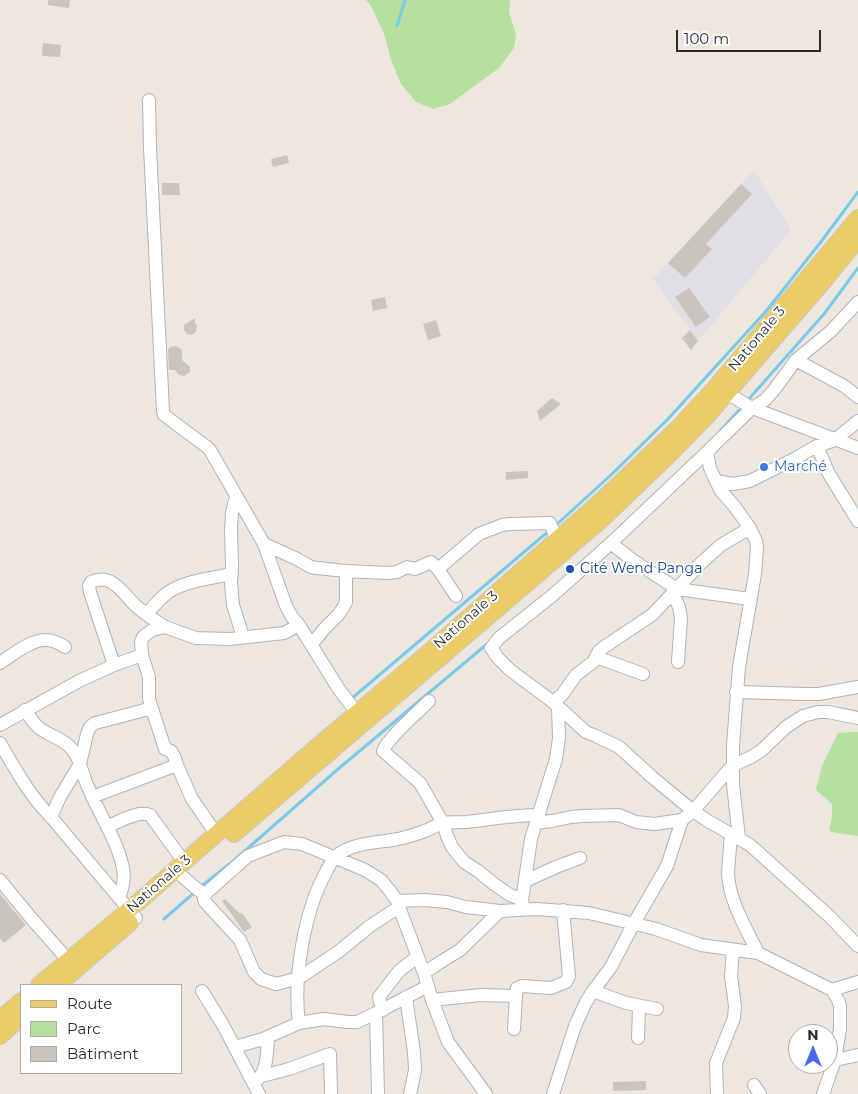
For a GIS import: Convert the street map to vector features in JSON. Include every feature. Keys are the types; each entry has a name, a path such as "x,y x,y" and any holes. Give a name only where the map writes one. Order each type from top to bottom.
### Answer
{"main road":[{"name":"Nationale 3","path":"184,869 600,521 680,444 858,218"},
{"name":"Nationale 3","path":"184,869 217,835 320,744 557,541 720,391 822,283 858,239"},
{"path":"59,984 128,908 184,869"},
{"name":"Nationale 3","path":"40,984 128,908"},
{"path":"0,1019 20,1002"},
{"path":"0,1036 20,1018"}],"street":[{"path":"149,100 164,415 207,446 264,544 286,606 292,617 357,714"},
{"path":"858,302 831,330 796,360 774,390 764,400 752,408 611,543 553,595 499,638 491,648 510,670 586,732 619,747 693,811 750,845 778,868 858,946"},
{"path":"796,360 844,386 858,396"},
{"path":"720,391 752,408 858,448"},
{"path":"716,481 733,484 750,482 817,446 835,440 858,421"},
{"path":"817,446 829,474 858,520"},
{"path":"707,452 710,468 721,491 750,528 758,547 736,692 732,766 735,836 728,873 736,906 758,953"},
{"path":"236,497 232,512 231,529 231,583 233,605 243,637"},
{"path":"438,569 478,534 502,525 550,523 557,541"},
{"path":"523,905 528,850 556,759 559,738 555,705 576,675 593,662 608,643 652,614 721,545 750,528"},
{"path":"611,543 675,591 750,599"},
{"path":"264,544 311,567 326,570 388,573 397,572 407,567 415,569 431,562 456,596"},
{"path":"311,645 338,616 346,602 346,571"},
{"path":"146,614 166,594 177,588 196,581 232,574"},
{"path":"114,665 90,592 89,586 91,582 96,580 106,580 119,587 146,614 165,627 196,638 230,639 284,632 299,626"},
{"path":"675,591 681,618 678,662"},
{"path":"165,627 152,630 143,637 141,642 142,655 149,677 148,693 165,749 171,752 192,799 217,835"},
{"path":"0,663 39,640 52,640 64,646"},
{"path":"0,725 79,681 142,655"},
{"path":"596,656 643,674"},
{"path":"736,692 819,694 858,687"},
{"path":"429,701 385,746 383,752 420,783 443,823 452,847 464,862 478,870 523,905"},
{"path":"51,817 60,797 80,764 90,726 152,708"},
{"path":"26,710 37,726 70,746 80,764 92,796 111,835 123,869 123,884 128,908"},
{"path":"299,1023 296,1002 300,958 307,924 321,881 334,857 350,848 366,843 400,839 443,823 469,822 525,815 537,819 558,820 583,816 619,816 636,822 654,824 682,820 693,811 732,766 762,750 786,727 806,714 828,712 858,718"},
{"path":"0,743 38,804 128,908"},
{"path":"92,796 177,766"},
{"path":"107,827 139,814 150,816 198,890 205,894"},
{"path":"553,1094 586,1002 592,990 611,967 668,866 682,820"},
{"path":"486,1094 448,1042 398,904 381,880 302,844 284,842 248,856 205,894 205,902 240,940 254,972 261,980 276,984 299,978 338,952 398,904 424,900 500,911 523,905 589,913 656,929 700,945 758,953 832,990 840,1002 841,1015 838,1038"},
{"path":"525,882 580,858"},
{"path":"0,880 30,918 68,960"},
{"path":"514,1028 517,988 522,986 551,988 568,980 563,910"},
{"path":"235,1047 268,1037 299,1023 324,1019 357,1022 406,998 426,980 439,962 460,950 500,911"},
{"path":"718,1094 716,1063 734,1018 731,976 733,950"},
{"path":"378,1094 379,998 399,971 418,957"},
{"path":"832,990 858,982"},
{"path":"592,990 626,1003 657,1009"},
{"path":"202,991 217,1013 244,1066 258,1084"},
{"path":"432,1000 481,995 516,996"},
{"path":"406,998 415,1070 410,1094"},
{"path":"638,1006 638,1038"},
{"path":"258,1084 265,1066 268,1037"},
{"path":"258,1084 289,1069 330,1054 331,1094"},
{"path":"838,1059 858,1054"},
{"path":"823,1094 830,1074"}],"shaded area":[{"path":"754,170 791,230 698,341 653,279"}],"green space":[{"path":"366,0 510,0 509,12 516,34 514,48 499,68 450,104 433,109 416,102 401,84 391,60 385,36 371,6"},
{"path":"858,732 858,836 829,831 832,804 816,790 822,766 838,733"}],"building":[{"path":"48,0 70,0 69,8 48,5"},
{"path":"43,43 61,45 60,57 42,56"},
{"path":"287,155 289,163 273,167 271,159"},
{"path":"162,183 179,183 180,195 162,195"},
{"path":"741,184 752,194 706,244 712,249 685,278 668,263"},
{"path":"689,288 710,317 696,327 675,297"},
{"path":"385,297 387,308 373,311 371,300"},
{"path":"195,318 196,332 192,335 187,334 184,330 184,325"},
{"path":"436,320 441,336 428,340 423,324"},
{"path":"690,330 698,341 691,350 682,338"},
{"path":"170,347 180,348 182,360 190,367 190,372 184,376 179,375 175,370 169,370 168,350"},
{"path":"552,398 561,404 540,421 537,411"},
{"path":"528,471 528,478 506,480 506,472"},
{"path":"0,894 26,925 4,943 0,938"},
{"path":"225,899 240,914 242,913 252,927 244,932 222,901"},
{"path":"646,1081 646,1090 613,1091 613,1082"}],"waterway":[{"path":"397,26 405,0"},
{"path":"555,526 668,419 767,310 858,192"},
{"path":"747,401 824,314 858,268"},
{"path":"720,431 743,406"},
{"path":"351,699 550,530"},
{"path":"200,887 231,863 337,770 487,644"},
{"path":"164,919 196,891"}],"place":[{"name":"Marché","path":"764,467"},
{"name":"Cité Wend Panga","path":"570,569"}]}
